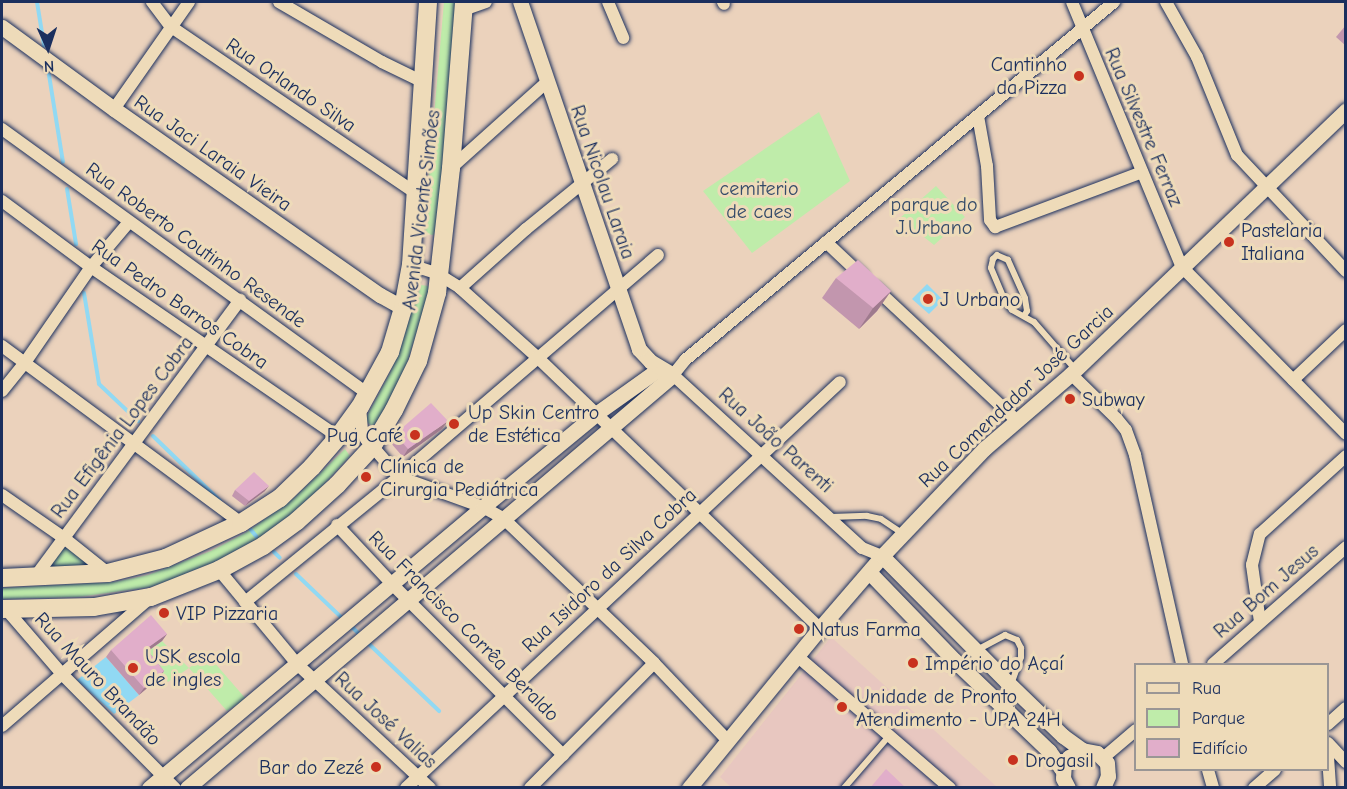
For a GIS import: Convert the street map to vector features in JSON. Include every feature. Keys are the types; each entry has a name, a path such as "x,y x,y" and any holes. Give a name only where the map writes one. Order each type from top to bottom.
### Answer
{"main road":[{"name":"Avenida Vicente Simões","path":"2,578 108,573 166,558 241,523 280,498 312,467 338,437 364,400 390,352 403,308 411,265 428,2"},
{"name":"Avenida Vicente Simões","path":"4,609 94,607 151,597 219,570 263,546 297,521 337,485 372,447 394,410 418,361 430,323 451,168 463,6"}],"street":[{"name":"Rua Orlando Silva","path":"152,2 170,26 416,194"},
{"path":"114,109 189,2"},
{"path":"279,2 382,62 423,82"},
{"path":"463,6 486,2"},
{"name":"Rua Nicolau Laraia","path":"520,2 639,349 666,371"},
{"path":"608,2 623,38"},
{"name":"Rua Silvestre Ferraz","path":"1072,2 1182,267"},
{"path":"149,788 597,413 685,360 1114,2"},
{"path":"1166,2 1197,57 1237,155 1346,271"},
{"name":"Rua Jaci Laraia Vieira","path":"2,27 114,109 380,295 403,308"},
{"path":"451,168 547,82"},
{"name":"Rua Comendador José Garcia","path":"689,788 820,628 903,534 1016,420 1073,372 1346,110"},
{"path":"978,116 987,166 992,226 999,228 1142,172"},
{"name":"Rua Roberto Coutinho Resende","path":"2,129 240,300 364,400"},
{"path":"460,288 526,229 612,159"},
{"name":"Rua Pedro Barros Cobra","path":"2,201 91,267 338,437"},
{"path":"2,391 91,267 129,222"},
{"path":"826,242 1016,420"},
{"path":"245,602 337,525 399,477 658,255"},
{"path":"411,265 438,274 460,288 597,413 820,628"},
{"path":"1182,267 1346,434"},
{"name":"Rua Efigênia Lopes Cobra","path":"35,577 207,348 240,300"},
{"path":"1293,380 1346,330"},
{"path":"2,346 241,523"},
{"path":"187,788 316,681 611,427 666,371"},
{"name":"Rua João Parenti","path":"666,371 764,455 862,548 882,556"},
{"path":"1073,372 1118,419 1135,454 1182,663"},
{"name":"Rua Isidoro da Silva Cobra","path":"406,788 840,382"},
{"path":"364,400 362,430 372,447 399,477 483,507 503,518 654,663 727,740"},
{"path":"1260,622 1252,565 1260,534 1346,456"},
{"path":"2,495 64,538 108,573"},
{"name":"Rua Francisco Corrêa Beraldo","path":"337,525 392,584 563,755"},
{"name":"Rua Bom Jesus","path":"1214,663 1346,547"},
{"path":"862,548 869,572 954,660 1049,751 1064,781"},
{"path":"882,556 1063,736 1083,750 1097,753 1103,758 1108,770 1108,786"},
{"name":"Rua José Valias","path":"219,570 297,664 430,788"},
{"path":"2,726 151,597"},
{"name":"Rua Mauro Brandão","path":"4,609 63,674 175,788"},
{"path":"797,656 950,788"},
{"path":"530,788 654,663"},
{"path":"1329,723 1346,708"},
{"path":"1103,758 1134,732"},
{"path":"1329,744 1346,762"},
{"path":"197,747 214,765"},
{"path":"1064,781 1069,757 1083,750"},
{"path":"1208,771 1213,788"},
{"path":"1254,788 1274,771"},
{"path":"1329,771 1330,788"}],"lane":[{"path":"1024,316 1027,311 1025,298 1008,260 997,255 993,259 991,268 1005,301 1012,310 1034,322 1073,372"},
{"path":"829,517 867,516 881,519 903,534"},
{"path":"975,651 1005,635 1017,640 1021,648 1021,657 1011,686"},
{"path":"844,788 890,735"}],"shaded area":[{"name":"Unidade de Pronto Atendimento - UPA 24H","path":"831,637 997,787 732,788 720,777"}],"green space":[{"path":"444,2 457,2 437,230 433,235 427,234 424,230"},
{"name":"cemiterio de caes","path":"819,112 850,181 752,253 703,191"},
{"name":"parque do J.Urbano","path":"936,186 965,217 934,245 900,218"},
{"path":"421,285 428,286 429,292 404,373 376,424 371,425 366,422 367,416 392,369"},
{"path":"345,449 350,456 300,510 238,553 181,578 151,587 78,597 2,599 2,588 114,582 148,575 211,551 245,533 293,499"},
{"path":"64,541 94,567 46,570"},
{"path":"162,641 189,668 168,682 142,655"},
{"path":"207,654 246,699 227,711 189,668"}],"water":[{"name":"J Urbano","path":"927,284 943,300 929,314 912,299"},
{"path":"106,657 139,695 114,714 77,680"}],"building":[{"path":"858,260 891,291 873,308 836,278"},
{"name":"Pug Café","path":"431,403 448,421 408,449 395,434"},
{"path":"254,472 269,486 249,501 235,490"},
{"path":"151,615 167,634 146,649 164,671 144,688 111,650"},
{"path":"886,769 906,788 870,788"}],"waterway":[{"path":"37,2 44,45"},
{"path":"49,75 63,162"},
{"path":"67,189 76,244"},
{"path":"84,293 99,384 138,421"},
{"path":"153,436 220,501"},
{"path":"251,530 256,536"},
{"path":"274,552 280,558"},
{"path":"296,574 341,617"},
{"path":"353,628 358,633"},
{"path":"369,644 439,711"}],"place":[{"name":"Cantinho da Pizza","path":"1079,76"},
{"name":"Pastelaria Italiana","path":"1229,242"},
{"name":"J Urbano","path":"928,299"},
{"name":"Subway","path":"1070,399"},
{"name":"Up Skin Centro de Estética","path":"454,424"},
{"name":"Pug Café","path":"415,435"},
{"name":"Clínica de Cirurgia Pediátrica","path":"366,477"},
{"name":"VIP Pizzaria","path":"164,613"},
{"name":"Natus Farma","path":"799,629"},
{"name":"Império do Açaí","path":"913,663"},
{"name":"USK escola de ingles","path":"133,668"},
{"name":"Unidade de Pronto Atendimento - UPA 24H","path":"842,707"},
{"name":"Drogasil","path":"1013,760"},
{"name":"Bar do Zezé","path":"376,767"}]}
